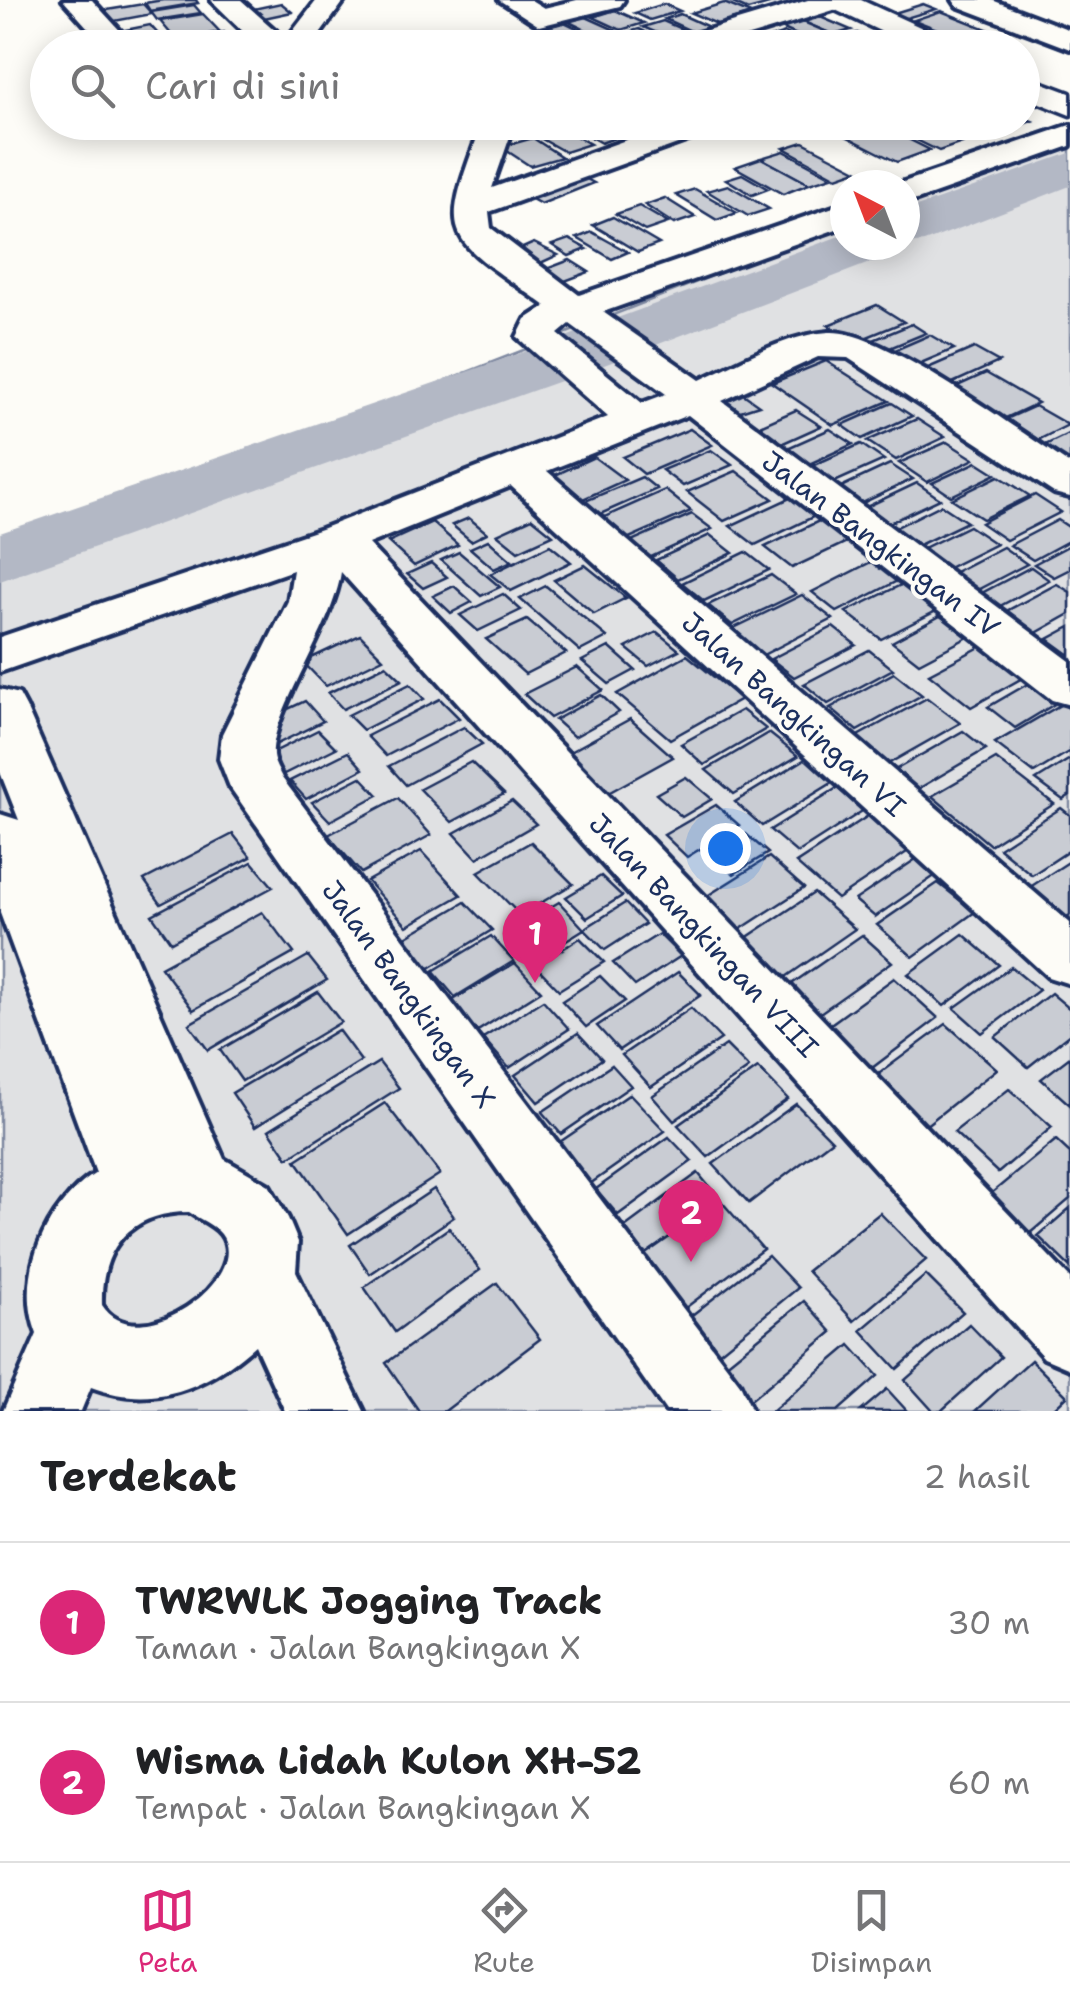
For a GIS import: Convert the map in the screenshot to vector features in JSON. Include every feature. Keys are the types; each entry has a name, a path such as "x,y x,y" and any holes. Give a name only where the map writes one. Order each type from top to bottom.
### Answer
{"street":[{"path":"77,0 105,30"},
{"path":"225,0 258,30"},
{"path":"308,30 331,0"},
{"path":"513,0 542,9 610,0"},
{"path":"737,30 837,0 900,30"},
{"path":"968,0 1070,40"},
{"path":"1017,22 1070,3"},
{"path":"1040,92 1070,105"},
{"path":"920,188 1070,135"},
{"path":"492,140 471,207 470,228 562,326 604,392 638,420"},
{"path":"471,207 658,140"},
{"path":"562,326 830,220"},
{"name":"Jalan Bangkingan IV","path":"562,326 613,336 1070,687"},
{"path":"0,655 329,542 696,397 808,347 833,343 861,350 1070,484"},
{"name":"Jalan Bangkingan VI","path":"518,469 1070,958"},
{"name":"Jalan Bangkingan VIII","path":"329,542 1070,1332"},
{"name":"Jalan Bangkingan X","path":"329,542 312,601 249,734 246,759 258,786 713,1411"},
{"path":"0,707 168,1184"},
{"path":"0,836 168,1184"},
{"path":"168,1184 240,1202 256,1224 263,1250 261,1280 249,1309 228,1336 200,1356 166,1369 130,1370 97,1358 74,1336 64,1306 64,1274 76,1241 98,1214 168,1184"},
{"path":"261,1280 326,1411"},
{"path":"42,1411 74,1336"}],"shaded area":[{"path":"1070,136 1070,1411 0,1411 0,555 830,230 830,260 920,260 920,194"}],"building":[{"path":"726,0 767,0 773,3 748,10"},
{"path":"145,3 198,3 150,11"},
{"path":"281,3 292,12 255,20 244,11"},
{"path":"724,3 751,14 717,24 691,13"},
{"path":"143,4 152,14 104,23 95,12"},
{"path":"664,4 680,11 650,20 635,13"},
{"path":"923,4 936,9 903,19 891,14"},
{"path":"194,5 201,13 157,20 151,12"},
{"path":"615,10 644,23 621,30 593,17"},
{"path":"941,11 989,30 939,30 914,20"},
{"path":"203,14 218,30 168,30 160,21"},
{"path":"680,14 711,28 689,30 665,19"},
{"path":"584,16 615,30 586,30 567,21"},
{"path":"818,16 851,30 822,30 801,21"},
{"path":"663,21 684,30 650,30 643,27"},
{"path":"801,21 822,30 786,30 779,27"},
{"path":"564,22 580,30 536,30"},
{"path":"150,25 154,30 125,30"},
{"path":"536,140 562,157 530,166 501,147"},
{"path":"544,140 583,140 590,144 565,152"},
{"path":"854,140 910,140 930,150 897,162"},
{"path":"917,140 962,143 939,151"},
{"path":"803,142 857,170 830,170 830,173 784,148"},
{"path":"784,151 830,178 809,184 761,158"},
{"path":"761,158 809,184 783,194 735,167"},
{"path":"742,174 768,189 752,195 726,179"},
{"path":"581,176 594,183 541,204 528,197"},
{"path":"728,185 769,209 748,216 707,191"},
{"path":"695,189 737,213 717,220 676,195"},
{"path":"665,198 695,217 674,224 645,205"},
{"path":"639,206 668,223 645,231 616,214"},
{"path":"613,217 659,244 638,252 593,225"},
{"path":"592,232 628,252 612,259 577,238"},
{"path":"569,239 587,249 569,256 552,245"},
{"path":"534,243 558,255 534,266 509,254"},
{"path":"570,260 589,272 554,285 536,273"},
{"path":"877,305 904,322 855,342 828,325"},
{"path":"912,324 926,333 880,352 866,343"},
{"path":"930,335 954,349 902,371 879,357"},
{"path":"974,348 999,362 937,390 912,375"},
{"path":"826,361 889,401 833,425 772,383"},
{"path":"986,373 1038,403 993,424 942,393"},
{"path":"739,391 759,405 722,417 709,403"},
{"path":"892,403 912,416 862,439 842,425"},
{"path":"1035,406 1068,425 1024,447 991,426"},
{"path":"796,410 821,426 770,449 746,432"},
{"path":"917,419 945,437 896,460 867,441"},
{"path":"690,429 712,445 644,474 623,457"},
{"path":"830,429 853,444 796,470 774,454"},
{"path":"1070,433 1070,464 1031,452"},
{"path":"947,442 974,459 927,482 899,463"},
{"path":"861,444 884,460 828,485 805,469"},
{"path":"711,450 732,465 683,486 662,470"},
{"path":"594,457 625,480 583,499 553,476"},
{"path":"977,462 996,474 951,496 932,483"},
{"path":"890,464 913,479 852,508 830,492"},
{"path":"736,471 773,499 724,521 687,492"},
{"path":"999,476 1030,496 983,519 952,499"},
{"path":"642,477 657,489 598,515 583,502"},
{"path":"917,483 940,499 883,526 860,510"},
{"path":"665,490 691,511 627,539 602,518"},
{"path":"1035,495 1061,512 1006,540 981,523"},
{"path":"790,498 815,516 755,545 730,526"},
{"path":"941,505 967,522 915,547 891,530"},
{"path":"692,514 712,529 649,558 629,542"},
{"path":"469,518 487,533 471,541 452,525"},
{"path":"532,518 553,535 518,551 497,534"},
{"path":"821,520 849,541 792,568 765,547"},
{"path":"1058,520 1070,528 1070,540 1033,560 1010,545"},
{"path":"432,522 458,545 414,566 388,542"},
{"path":"969,526 996,544 942,571 916,552"},
{"path":"710,535 733,553 678,579 656,560"},
{"path":"488,540 512,561 494,569 470,548"},
{"path":"550,545 571,562 511,591 490,574"},
{"path":"1070,545 1070,569 1054,577 1034,564"},
{"path":"1003,547 1027,564 977,590 953,573"},
{"path":"459,552 500,587 481,596 441,560"},
{"path":"746,552 769,570 704,601 682,583"},
{"path":"873,561 899,580 837,612 812,592"},
{"path":"431,563 447,577 423,588 407,574"},
{"path":"585,565 626,598 594,614 554,580"},
{"path":"1031,567 1049,580 998,607 980,594"},
{"path":"771,575 796,594 732,625 708,605"},
{"path":"907,582 942,608 881,639 846,612"},
{"path":"1057,584 1070,592 1070,614 1029,637 999,615"},
{"path":"454,586 472,602 451,613 433,596"},
{"path":"546,586 607,637 580,651 520,599"},
{"path":"503,594 521,610 478,631 460,615"},
{"path":"802,595 833,619 761,656 730,630"},
{"path":"942,615 970,636 919,663 892,642"},
{"path":"527,620 566,653 525,674 486,639"},
{"path":"833,627 856,645 794,677 771,659"},
{"path":"1070,627 1070,655 1048,639"},
{"path":"657,632 679,650 648,666 626,648"},
{"path":"360,635 383,658 326,686 303,662"},
{"path":"982,646 1024,677 971,707 929,674"},
{"path":"609,647 635,670 609,684 582,661"},
{"path":"869,650 893,669 828,704 804,684"},
{"path":"687,655 741,699 670,739 617,694"},
{"path":"386,665 402,680 343,709 328,693"},
{"path":"577,667 603,690 550,718 524,694"},
{"path":"894,673 922,695 857,731 830,708"},
{"path":"1031,682 1058,702 1015,728 988,707"},
{"path":"410,684 424,699 363,730 348,715"},
{"path":"601,695 619,712 574,737 555,720"},
{"path":"927,698 960,723 886,765 854,738"},
{"path":"440,699 459,718 386,756 367,736"},
{"path":"305,701 323,721 277,744 258,723"},
{"path":"1062,704 1070,709 1070,751 1034,773 995,743"},
{"path":"742,710 766,729 704,765 681,744"},
{"path":"630,719 673,757 608,793 566,754"},
{"path":"464,727 482,744 406,785 389,766"},
{"path":"318,730 336,748 284,774 268,755"},
{"path":"963,731 986,749 918,789 895,770"},
{"path":"769,733 798,756 734,794 706,770"},
{"path":"348,752 363,769 306,799 290,781"},
{"path":"807,758 835,781 762,826 735,802"},
{"path":"996,759 1054,804 990,845 932,796"},
{"path":"1070,759 1070,795 1063,800 1036,780"},
{"path":"471,762 504,794 452,822 420,789"},
{"path":"361,777 378,795 330,821 312,802"},
{"path":"686,777 712,799 682,817 656,794"},
{"path":"837,788 864,810 797,853 770,830"},
{"path":"398,798 431,835 361,873 328,835"},
{"path":"512,801 536,824 477,858 454,833"},
{"path":"716,805 739,825 687,857 664,835"},
{"path":"1061,808 1070,815 1070,850 1032,875 999,848"},
{"path":"871,814 913,848 837,899 796,863"},
{"path":"233,834 251,857 161,904 144,880"},
{"path":"746,834 768,853 734,874 713,855"},
{"path":"531,842 573,884 520,915 478,872"},
{"path":"421,851 461,895 407,926 367,881"},
{"path":"769,857 804,888 730,936 696,903"},
{"path":"919,857 939,873 875,917 855,900"},
{"path":"1070,861 1070,915 1066,917 1030,887"},
{"path":"252,862 273,887 171,942 152,915"},
{"path":"601,876 622,896 587,918 566,897"},
{"path":"938,883 975,912 913,957 877,925"},
{"path":"814,893 855,929 783,979 743,940"},
{"path":"465,902 492,930 428,969 402,939"},
{"path":"559,902 584,929 531,962 505,934"},
{"path":"625,903 645,924 605,950 584,929"},
{"path":"262,912 294,953 193,1010 161,967"},
{"path":"659,934 681,956 635,986 613,963"},
{"path":"963,934 999,965 944,1006 908,974"},
{"path":"862,935 892,962 813,1018 783,990"},
{"path":"491,936 514,961 455,997 433,971"},
{"path":"580,938 604,962 559,990 536,966"},
{"path":"308,956 327,980 208,1050 189,1024"},
{"path":"515,963 541,991 476,1032 450,1002"},
{"path":"1011,967 1039,990 982,1033 954,1008"},
{"path":"678,972 701,995 619,1050 597,1026"},
{"path":"600,976 625,1001 586,1027 562,1001"},
{"path":"894,978 938,1018 872,1068 828,1026"},
{"path":"318,992 341,1022 242,1081 220,1050"},
{"path":"1051,993 1070,1009 1070,1034 1028,1067 995,1037"},
{"path":"543,1000 569,1029 509,1068 483,1038"},
{"path":"691,1008 721,1039 651,1087 622,1055"},
{"path":"946,1024 997,1069 920,1130 869,1081"},
{"path":"338,1030 361,1061 255,1127 232,1093"},
{"path":"578,1033 602,1059 538,1102 515,1075"},
{"path":"726,1045 749,1068 674,1121 652,1096"},
{"path":"1070,1057 1070,1105 1041,1079"},
{"path":"379,1062 399,1088 288,1158 269,1130"},
{"path":"612,1065 631,1086 561,1134 542,1112"},
{"path":"758,1068 788,1099 708,1157 678,1125"},
{"path":"1009,1089 1052,1127 998,1173 954,1132"},
{"path":"630,1094 665,1131 587,1186 554,1146"},
{"path":"385,1103 440,1174 348,1234 296,1160"},
{"path":"796,1104 832,1140 749,1203 713,1164"},
{"path":"669,1137 692,1161 618,1215 596,1189"},
{"path":"1056,1140 1070,1153 1070,1199 1029,1234 988,1196"},
{"path":"698,1173 721,1201 639,1259 618,1232"},
{"path":"434,1189 454,1217 370,1274 350,1245"},
{"path":"721,1201 763,1249 659,1328 617,1274"},
{"path":"1070,1208 1070,1267 1038,1236"},
{"path":"880,1213 926,1260 854,1321 807,1271"},
{"path":"449,1228 480,1270 395,1332 364,1287"},
{"path":"768,1256 798,1288 706,1363 674,1329"},
{"path":"926,1275 963,1312 897,1369 861,1330"},
{"path":"497,1283 540,1339 445,1411 419,1411 386,1363"},
{"path":"804,1301 832,1332 746,1404 719,1370"},
{"path":"969,1324 1001,1357 941,1411 933,1411 905,1380"},
{"path":"850,1345 878,1376 838,1411 772,1411"},
{"path":"1031,1360 1067,1396 1051,1411 975,1411"},
{"path":"887,1389 907,1411 861,1411"}],"waterway":[{"path":"920,224 1070,168"},
{"path":"0,558 569,357 830,259"}],"place":[{"name":"TWRWLK Jogging Track","path":"535,983"},
{"name":"Wisma Lidah Kulon XH-52","path":"691,1262"}]}
